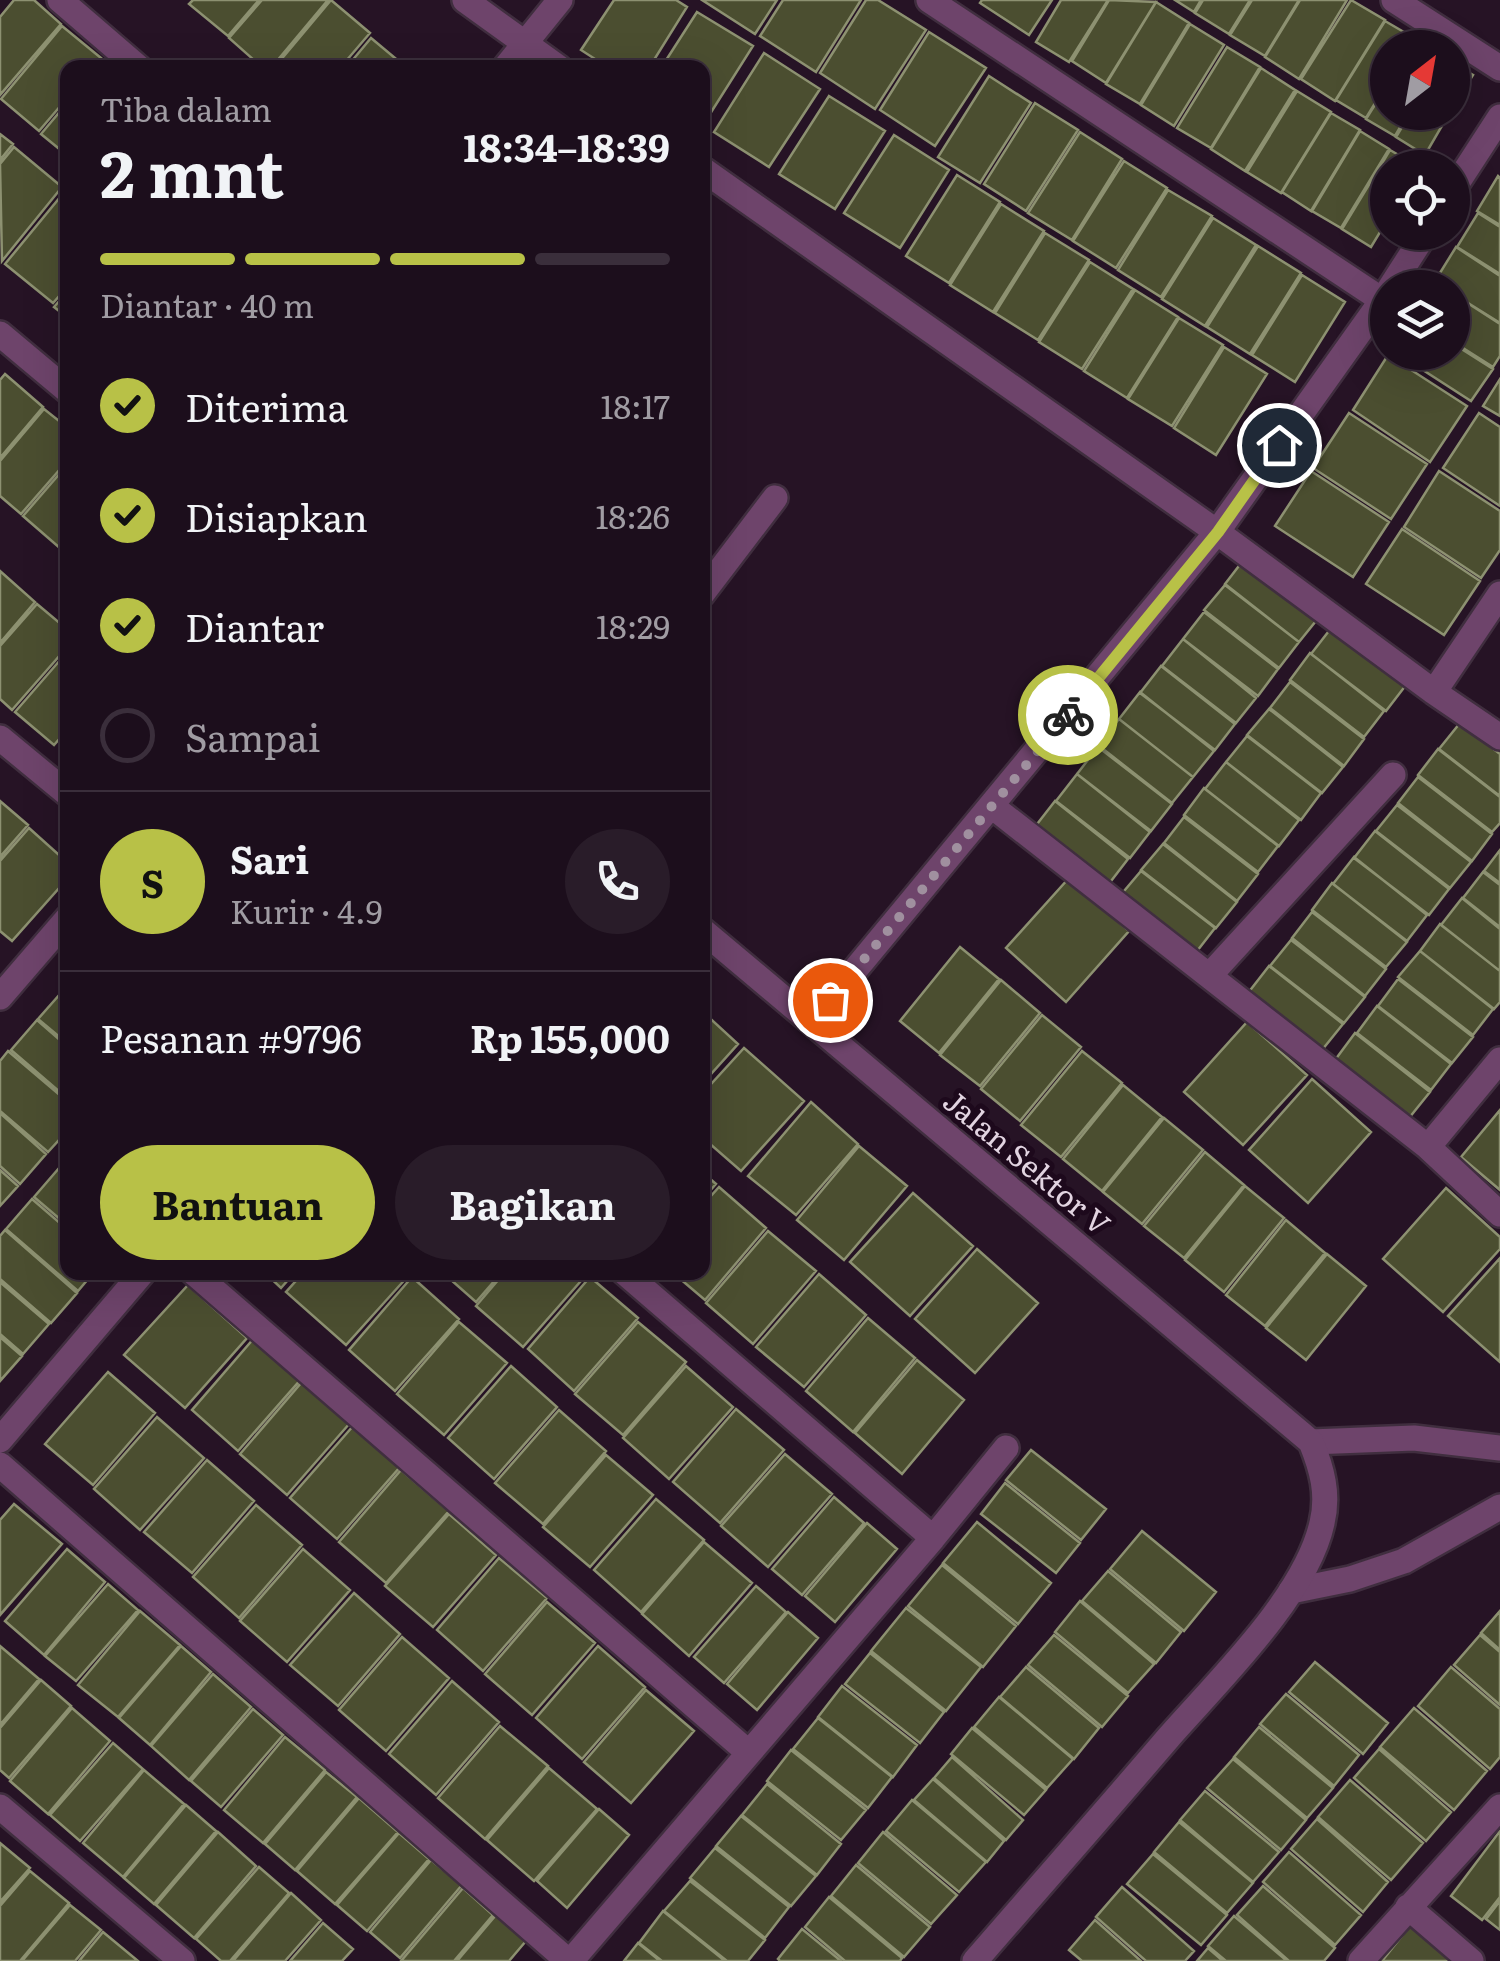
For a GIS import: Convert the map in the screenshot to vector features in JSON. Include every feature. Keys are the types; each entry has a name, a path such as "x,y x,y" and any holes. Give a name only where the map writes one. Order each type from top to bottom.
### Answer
{"street":[{"path":"60,0 129,60"},
{"path":"465,0 548,60"},
{"path":"511,60 560,0"},
{"path":"929,0 1370,282"},
{"path":"1394,0 1500,68"},
{"path":"1470,163 1500,117"},
{"path":"710,175 1218,532 1500,737"},
{"path":"812,1022 1218,532 1370,317"},
{"path":"0,334 60,383"},
{"path":"710,583 775,498"},
{"path":"1434,692 1500,594"},
{"path":"0,738 60,787"},
{"path":"1210,974 1393,775"},
{"path":"993,806 1428,1146 1500,1214"},
{"path":"0,997 60,927"},
{"name":"Jalan Sektor V","path":"710,937 1311,1442"},
{"path":"1428,1146 1500,1060"},
{"path":"0,1440 136,1280"},
{"path":"203,1280 749,1753"},
{"path":"633,1280 933,1538"},
{"path":"976,1961 1291,1591 1313,1552 1325,1502 1325,1482 1311,1442 1414,1438 1500,1448"},
{"path":"0,1465 569,1961 1006,1448"},
{"path":"1291,1591 1350,1579 1404,1561 1500,1506"},
{"path":"0,1807 182,1961"},
{"path":"1362,1961 1500,1807"},
{"path":"1408,1907 1472,1961"}],"building":[{"path":"14,0 34,0 61,24 0,95 0,17"},
{"path":"193,0 259,0 228,36 189,4"},
{"path":"262,0 328,0 278,60 254,60 229,38"},
{"path":"331,0 370,33 347,60 281,60"},
{"path":"614,0 676,0 687,7 654,60 597,60 581,50"},
{"path":"702,0 777,0 755,34"},
{"path":"783,0 861,0 816,72 760,36"},
{"path":"866,0 878,0 926,30 875,109 820,73"},
{"path":"1052,0 1029,35 980,3"},
{"path":"1061,0 1108,0 1069,62 1036,42"},
{"path":"1109,0 1156,2 1106,83 1072,61"},
{"path":"1175,0 1201,0 1194,12"},
{"path":"1203,0 1250,0 1229,34 1195,13"},
{"path":"1252,0 1299,0 1265,56 1230,35"},
{"path":"1300,0 1347,0 1299,79 1265,57"},
{"path":"1351,0 1385,20 1379,30 1370,30 1370,44 1335,101 1301,79"},
{"path":"1156,2 1189,23 1140,104 1106,84"},
{"path":"697,12 753,46 710,114 710,60 666,60"},
{"path":"1385,21 1400,30 1379,30"},
{"path":"1190,24 1224,45 1174,126 1141,105"},
{"path":"62,26 101,58 60,60 60,106 39,131 1,99"},
{"path":"929,32 986,68 935,146 880,110"},
{"path":"371,38 397,60 353,60"},
{"path":"1370,45 1370,111 1366,118 1336,100"},
{"path":"1227,47 1260,67 1211,148 1177,128"},
{"path":"764,53 820,89 769,167 714,132"},
{"path":"1261,68 1295,90 1245,171 1211,149"},
{"path":"989,76 1031,103 980,183 938,157"},
{"path":"1297,91 1331,112 1281,193 1247,172"},
{"path":"829,96 885,131 835,209 779,174"},
{"path":"1035,103 1078,130 1026,211 984,184"},
{"path":"60,111 60,149 41,134"},
{"path":"1331,113 1360,130 1311,211 1282,192"},
{"path":"1400,130 1440,130 1428,150 1417,150 1396,137"},
{"path":"1360,131 1389,149 1370,150 1370,180 1341,228 1312,211"},
{"path":"1080,132 1122,159 1072,240 1028,213"},
{"path":"0,134 13,144 0,160"},
{"path":"894,135 949,170 900,248 844,213"},
{"path":"14,147 60,185 2,261 0,164"},
{"path":"1124,161 1167,188 1116,268 1073,241"},
{"path":"957,175 1000,202 949,283 906,256"},
{"path":"1500,178 1500,225 1477,211"},
{"path":"1370,183 1370,246 1342,229"},
{"path":"1168,190 1212,216 1161,297 1118,270"},
{"path":"60,197 60,295 53,303 5,264"},
{"path":"1001,204 1044,231 993,312 950,285"},
{"path":"1478,213 1500,227 1500,274 1462,250 1470,250 1470,226"},
{"path":"1213,218 1256,245 1205,326 1162,299"},
{"path":"1045,233 1089,260 1038,340 995,313"},
{"path":"1258,246 1301,273 1250,354 1207,327"},
{"path":"1454,250 1461,250 1500,276 1500,323 1470,304 1470,270 1442,270"},
{"path":"1090,262 1133,289 1082,369 1039,342"},
{"path":"1302,275 1345,302 1295,382 1252,355"},
{"path":"1135,290 1178,317 1127,398 1084,371"},
{"path":"1470,305 1500,324 1500,356 1493,367 1470,352"},
{"path":"1179,318 1223,345 1172,426 1128,399"},
{"path":"1224,347 1267,374 1216,455 1174,428"},
{"path":"1470,354 1493,369 1471,401 1423,370 1470,370"},
{"path":"1378,370 1411,370 1467,406 1430,462 1353,410"},
{"path":"5,374 43,407 0,458 0,380"},
{"path":"1500,379 1500,416 1483,406"},
{"path":"44,409 60,422 60,469 21,514 0,496 0,461"},
{"path":"1349,413 1427,464 1391,519 1313,468"},
{"path":"1479,413 1500,427 1500,506 1443,468"},
{"path":"1311,471 1389,522 1353,577 1275,526"},
{"path":"1439,471 1500,511 1500,550 1481,578 1404,527"},
{"path":"60,473 60,548 23,516"},
{"path":"1402,529 1480,581 1444,635 1366,584"},
{"path":"1245,558 1320,616 1299,642 1225,584"},
{"path":"0,571 35,602 0,643"},
{"path":"1225,585 1299,642 1279,668 1204,610"},
{"path":"37,604 60,623 60,655 12,710 0,699 0,646"},
{"path":"1204,612 1278,669 1258,696 1183,639"},
{"path":"1332,627 1406,685 1386,711 1311,654"},
{"path":"1183,639 1256,698 1236,723 1162,666"},
{"path":"1310,653 1384,711 1364,737 1290,680"},
{"path":"60,660 60,738 54,745 15,712"},
{"path":"1161,666 1235,724 1215,750 1140,693"},
{"path":"1290,682 1364,739 1344,766 1270,708"},
{"path":"1140,692 1214,751 1193,777 1119,719"},
{"path":"1269,709 1343,767 1322,793 1247,735"},
{"path":"1119,719 1193,777 1172,803 1098,745"},
{"path":"1460,723 1500,754 1500,796 1439,749"},
{"path":"1247,736 1321,793 1301,820 1226,762"},
{"path":"1098,747 1172,804 1151,831 1077,774"},
{"path":"1438,749 1500,797 1500,823 1492,832 1418,775"},
{"path":"1226,762 1299,820 1279,846 1205,789"},
{"path":"1077,774 1150,832 1130,858 1056,801"},
{"path":"1418,777 1492,834 1472,861 1398,803"},
{"path":"1204,788 1278,846 1258,872 1184,815"},
{"path":"0,801 28,825 0,857"},
{"path":"1055,801 1128,859 1108,885 1034,828"},
{"path":"1397,805 1471,862 1450,888 1376,831"},
{"path":"1184,817 1258,874 1237,901 1164,843"},
{"path":"29,828 60,856 60,887 12,941 0,931 0,861"},
{"path":"1375,831 1449,889 1429,915 1354,858"},
{"path":"1163,844 1237,902 1216,928 1141,870"},
{"path":"1500,850 1500,883 1484,871"},
{"path":"1354,857 1427,915 1407,941 1333,884"},
{"path":"1141,871 1215,928 1194,955 1119,897"},
{"path":"1483,872 1500,885 1500,927 1463,898"},
{"path":"1069,878 1129,931 1066,1002 1006,948"},
{"path":"1332,883 1407,942 1386,967 1312,910"},
{"path":"1462,898 1500,929 1500,971 1441,925"},
{"path":"1312,912 1386,969 1365,996 1292,938"},
{"path":"1440,924 1500,971 1500,1002 1494,1009 1420,951"},
{"path":"1291,940 1365,997 1344,1023 1270,966"},
{"path":"960,947 999,979 939,1053 900,1021"},
{"path":"1420,951 1493,1009 1473,1035 1398,977"},
{"path":"1269,966 1343,1024 1322,1050 1248,993"},
{"path":"1398,979 1473,1037 1452,1063 1378,1006"},
{"path":"1001,980 1040,1013 980,1086 940,1055"},
{"path":"60,994 60,1037 38,1019"},
{"path":"1377,1006 1451,1064 1431,1090 1357,1033"},
{"path":"1042,1015 1081,1047 1020,1121 981,1089"},
{"path":"710,1018 738,1044 710,1075"},
{"path":"37,1020 60,1040 60,1092 11,1050"},
{"path":"1247,1022 1307,1075 1243,1145 1184,1092"},
{"path":"1355,1033 1430,1092 1409,1118 1335,1060"},
{"path":"744,1048 804,1101 741,1171 710,1144 710,1085"},
{"path":"8,1051 60,1095 60,1139 48,1152 0,1111 0,1061"},
{"path":"1082,1051 1122,1083 1061,1157 1021,1125"},
{"path":"1312,1079 1371,1132 1308,1203 1249,1150"},
{"path":"1123,1085 1162,1117 1102,1191 1063,1159"},
{"path":"811,1102 858,1144 796,1215 748,1176"},
{"path":"1500,1110 1500,1190 1461,1157"},
{"path":"0,1113 46,1154 20,1184 0,1166"},
{"path":"1164,1118 1203,1150 1142,1224 1103,1192"},
{"path":"859,1146 907,1186 844,1260 797,1220"},
{"path":"1205,1152 1244,1185 1184,1258 1144,1226"},
{"path":"60,1167 60,1219 34,1197"},
{"path":"0,1170 18,1186 0,1206"},
{"path":"1245,1186 1284,1218 1224,1292 1185,1260"},
{"path":"719,1187 766,1228 705,1300 681,1280 710,1280 710,1197"},
{"path":"1446,1188 1500,1237 1500,1249 1443,1312 1383,1259"},
{"path":"913,1193 973,1246 910,1316 850,1262"},
{"path":"32,1199 60,1223 60,1276 6,1229"},
{"path":"1286,1220 1325,1253 1265,1326 1226,1295"},
{"path":"5,1230 77,1293 51,1323 0,1279 0,1236"},
{"path":"768,1231 816,1271 753,1344 706,1303"},
{"path":"977,1249 1038,1303 975,1373 915,1319"},
{"path":"1327,1254 1366,1286 1306,1360 1266,1328"},
{"path":"1500,1258 1500,1362 1448,1316"},
{"path":"819,1274 866,1315 804,1387 756,1347"},
{"path":"65,1280 87,1280 78,1291"},
{"path":"297,1280 404,1280 346,1345 286,1292"},
{"path":"409,1280 415,1280 459,1319 395,1391 349,1350"},
{"path":"451,1280 495,1280 476,1302"},
{"path":"498,1280 582,1280 523,1347 476,1306"},
{"path":"587,1280 594,1280 638,1318 574,1391 528,1349"},
{"path":"0,1282 49,1324 23,1354 0,1334"},
{"path":"188,1285 247,1338 185,1408 124,1355"},
{"path":"868,1318 915,1358 853,1432 806,1391"},
{"path":"459,1322 507,1363 444,1435 397,1394"},
{"path":"638,1322 686,1362 623,1435 575,1394"},
{"path":"0,1337 22,1356 0,1381"},
{"path":"255,1337 302,1378 238,1451 192,1410"},
{"path":"917,1360 964,1400 902,1474 855,1433"},
{"path":"511,1366 557,1407 494,1479 448,1438"},
{"path":"686,1366 733,1407 669,1479 623,1438"},
{"path":"108,1372 155,1413 93,1485 45,1444"},
{"path":"302,1382 350,1423 287,1495 240,1454"},
{"path":"736,1409 784,1450 720,1523 673,1482"},
{"path":"559,1410 606,1451 543,1524 495,1483"},
{"path":"157,1417 204,1458 140,1530 94,1489"},
{"path":"354,1425 400,1467 337,1539 290,1498"},
{"path":"1031,1450 1106,1509 1081,1540 1006,1480"},
{"path":"785,1454 832,1494 768,1567 721,1526"},
{"path":"606,1455 653,1495 590,1567 543,1527"},
{"path":"207,1460 254,1501 192,1573 144,1532"},
{"path":"401,1470 449,1511 386,1583 339,1542"},
{"path":"1005,1483 1080,1543 1056,1573 981,1514"},
{"path":"834,1497 864,1523 802,1595 772,1569"},
{"path":"656,1499 704,1540 641,1612 594,1570"},
{"path":"14,1504 62,1544 0,1615 0,1520"},
{"path":"256,1505 302,1545 239,1618 193,1577"},
{"path":"449,1514 496,1555 433,1627 385,1586"},
{"path":"977,1522 1051,1583 1018,1624 943,1563"},
{"path":"867,1523 897,1549 835,1622 805,1596"},
{"path":"1142,1531 1216,1592 1184,1631 1110,1569"},
{"path":"704,1542 752,1583 689,1656 642,1614"},
{"path":"67,1549 105,1582 44,1655 5,1621"},
{"path":"303,1549 350,1590 287,1662 240,1621"},
{"path":"499,1558 547,1598 483,1671 437,1630"},
{"path":"942,1565 1016,1626 983,1667 908,1606"},
{"path":"1108,1571 1181,1632 1156,1663 1082,1601"},
{"path":"108,1584 138,1610 76,1681 45,1656"},
{"path":"756,1586 786,1612 724,1683 694,1657"},
{"path":"354,1593 400,1634 338,1706 290,1665"},
{"path":"1080,1601 1154,1664 1128,1693 1055,1632"},
{"path":"547,1602 595,1643 532,1715 485,1674"},
{"path":"906,1608 981,1667 946,1711 871,1651"},
{"path":"140,1611 180,1645 118,1717 78,1685"},
{"path":"1500,1611 1500,1650 1481,1633"},
{"path":"788,1612 818,1638 757,1710 727,1684"},
{"path":"1054,1635 1128,1696 1102,1727 1028,1665"},
{"path":"1480,1635 1500,1652 1500,1705 1454,1665"},
{"path":"402,1637 449,1678 386,1751 339,1710"},
{"path":"0,1646 39,1679 0,1725"},
{"path":"181,1646 211,1672 150,1745 119,1718"},
{"path":"598,1646 645,1687 582,1759 536,1718"},
{"path":"870,1653 944,1712 920,1743 845,1684"},
{"path":"1315,1662 1388,1723 1363,1754 1289,1692"},
{"path":"1026,1667 1099,1728 1074,1759 1000,1697"},
{"path":"1451,1667 1500,1709 1500,1757 1490,1769 1418,1706"},
{"path":"213,1674 251,1707 189,1780 151,1746"},
{"path":"41,1680 71,1706 9,1778 0,1770 0,1728"},
{"path":"452,1681 499,1722 436,1795 389,1754"},
{"path":"842,1686 917,1745 893,1777 818,1717"},
{"path":"646,1690 694,1731 631,1803 584,1762"},
{"path":"1286,1694 1359,1755 1334,1786 1260,1724"},
{"path":"999,1697 1073,1759 1047,1788 974,1727"},
{"path":"72,1708 110,1741 48,1814 10,1781"},
{"path":"1414,1708 1487,1771 1454,1810 1380,1747"},
{"path":"253,1709 283,1735 221,1807 191,1781"},
{"path":"818,1718 892,1777 868,1808 793,1749"},
{"path":"500,1726 548,1766 485,1839 438,1798"},
{"path":"1259,1727 1333,1788 1307,1818 1234,1757"},
{"path":"972,1728 1046,1790 1024,1815 951,1754"},
{"path":"285,1737 325,1770 263,1843 224,1810"},
{"path":"113,1743 143,1769 80,1841 50,1815"},
{"path":"1379,1749 1451,1812 1426,1841 1354,1778"},
{"path":"791,1750 866,1810 841,1840 767,1781"},
{"path":"952,1757 1023,1820 1006,1840 934,1778"},
{"path":"1233,1759 1306,1820 1281,1850 1207,1788"},
{"path":"549,1768 597,1809 534,1881 487,1840"},
{"path":"144,1770 184,1804 123,1877 83,1843"},
{"path":"326,1772 357,1797 295,1870 265,1844"},
{"path":"933,1779 1004,1841 987,1862 914,1800"},
{"path":"1350,1780 1423,1843 1391,1880 1318,1817"},
{"path":"767,1784 841,1844 817,1875 742,1815"},
{"path":"1205,1791 1279,1852 1253,1882 1180,1820"},
{"path":"359,1798 398,1832 335,1904 297,1871"},
{"path":"912,1800 986,1862 959,1892 886,1831"},
{"path":"186,1805 216,1831 154,1904 124,1878"},
{"path":"599,1809 629,1835 567,1908 537,1881"},
{"path":"741,1816 816,1876 791,1906 716,1846"},
{"path":"1317,1819 1388,1882 1363,1912 1291,1849"},
{"path":"1179,1822 1253,1883 1227,1913 1154,1852"},
{"path":"1500,1831 1500,1897 1482,1920 1451,1896"},
{"path":"218,1832 256,1866 194,1938 156,1905"},
{"path":"883,1832 957,1895 931,1924 858,1863"},
{"path":"399,1833 429,1859 367,1931 337,1905"},
{"path":"0,1843 30,1868 0,1902"},
{"path":"715,1848 789,1907 765,1938 690,1878"},
{"path":"1289,1852 1361,1915 1335,1945 1263,1882"},
{"path":"1153,1854 1227,1915 1201,1945 1127,1884"},
{"path":"431,1860 462,1885 400,1958 370,1932"},
{"path":"856,1865 930,1927 904,1957 831,1896"},
{"path":"259,1867 289,1893 230,1961 221,1961 196,1939"},
{"path":"30,1871 69,1903 20,1961 0,1961 0,1906"},
{"path":"690,1881 765,1940 748,1961 727,1961 664,1911"},
{"path":"1263,1886 1335,1948 1324,1961 1289,1961 1237,1915"},
{"path":"1122,1887 1194,1951 1185,1961 1146,1961 1096,1917"},
{"path":"463,1888 493,1915 454,1961 401,1961"},
{"path":"291,1893 321,1920 285,1961 233,1961"},
{"path":"829,1897 902,1958 900,1961 845,1961 805,1927"},
{"path":"1500,1901 1500,1930 1486,1919"},
{"path":"70,1905 101,1930 75,1961 22,1961"},
{"path":"663,1911 725,1961 662,1961 639,1943"},
{"path":"496,1915 526,1941 509,1961 457,1961"},
{"path":"1234,1916 1287,1961 1226,1961 1208,1946"},
{"path":"1095,1920 1141,1961 1082,1961 1069,1950"},
{"path":"1413,1922 1454,1956 1450,1961 1382,1961"},
{"path":"323,1923 353,1949 342,1961 290,1961"},
{"path":"802,1929 841,1961 780,1961"},
{"path":"103,1932 138,1961 79,1961"},
{"path":"638,1943 660,1961 624,1961"},
{"path":"1208,1948 1223,1961 1197,1961"}],"way so far":[{"path":"830,1000 1068,715"}],"route":[{"path":"1068,715 1218,532 1279,445"}]}
